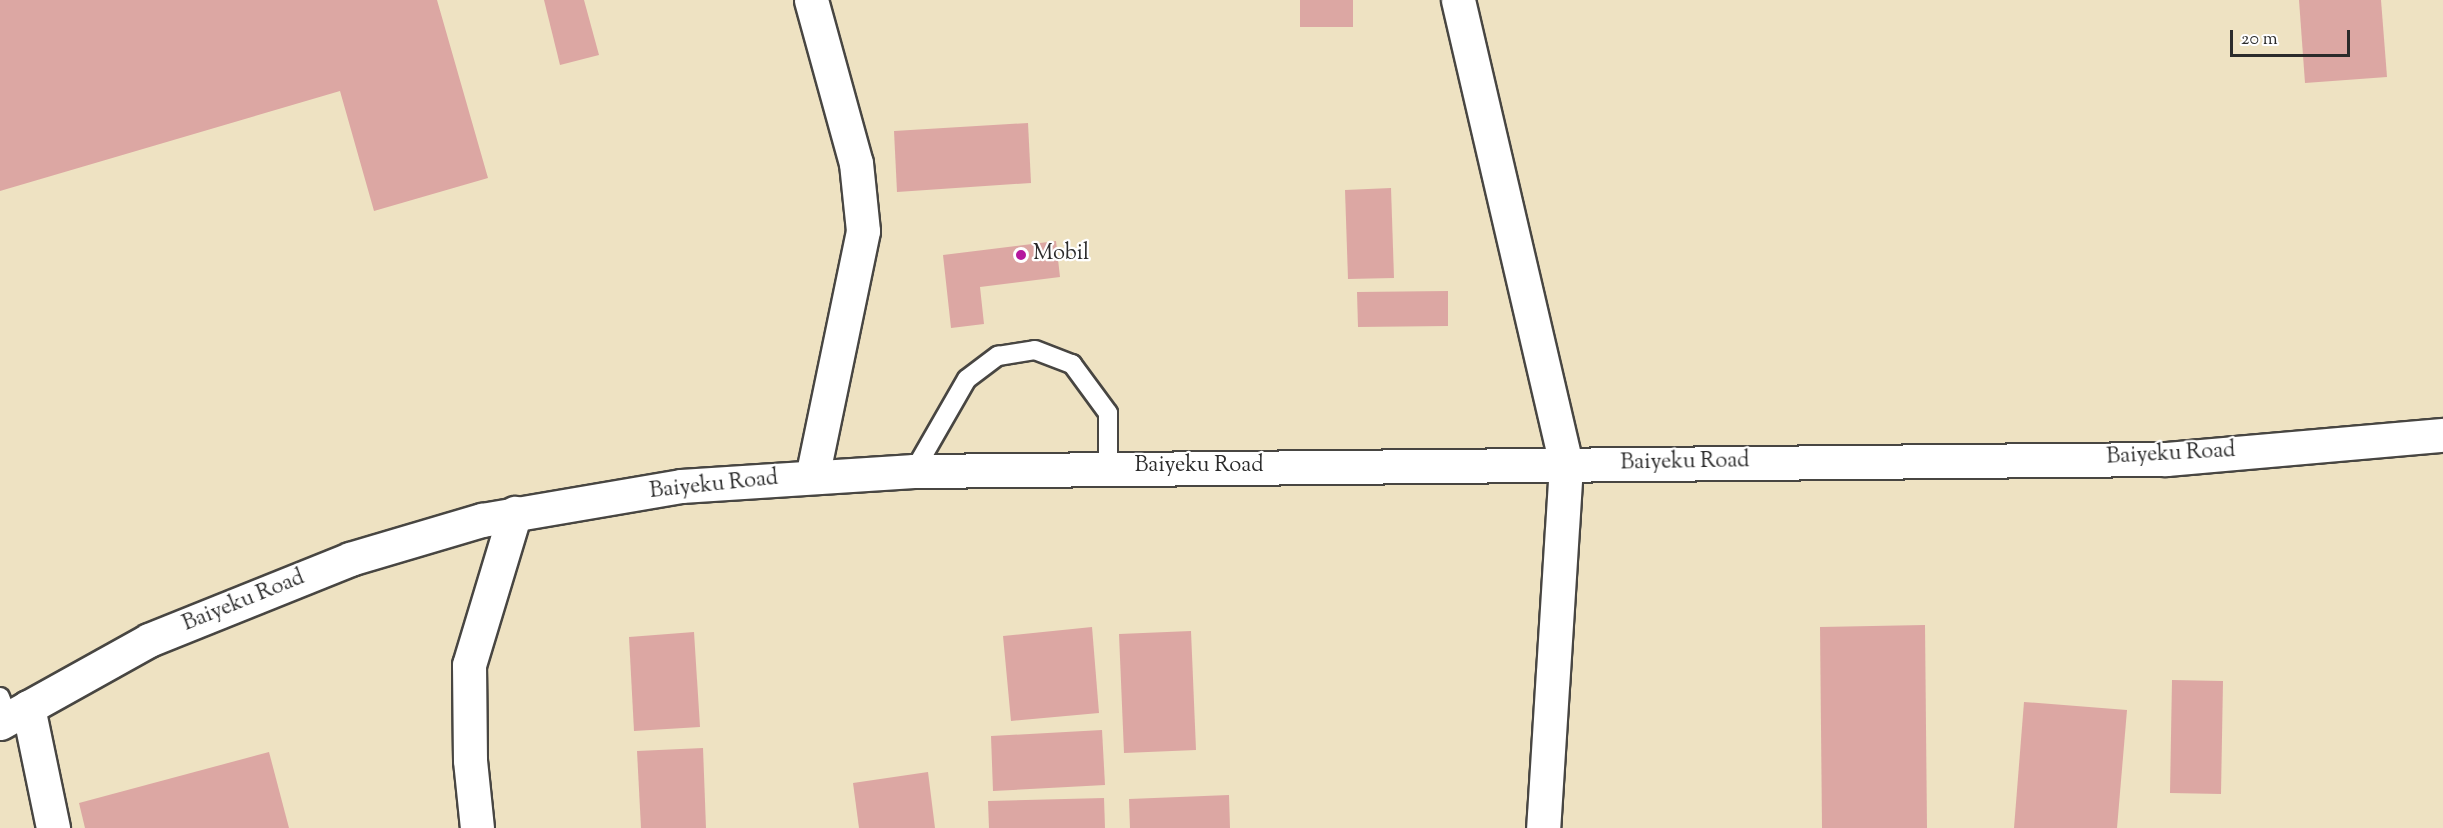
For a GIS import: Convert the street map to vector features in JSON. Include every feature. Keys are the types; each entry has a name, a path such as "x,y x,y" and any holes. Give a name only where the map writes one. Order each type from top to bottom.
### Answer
{"main road":[{"path":"811,0 856,163 863,231 812,477"},
{"path":"1458,0 1566,465 1543,828"},
{"name":"Baiyeku Road","path":"9,711 149,639 318,572 515,513 681,486 914,471 2166,459 2443,435"},
{"path":"477,828 470,760 469,665 515,513"},
{"path":"9,711 53,828"}],"lane":[{"path":"914,471 967,379 998,356 1035,350 1072,364 1108,413 1108,468"}],"building":[{"path":"0,0 437,0 488,178 374,211 340,91 0,191"},
{"path":"544,0 584,0 599,55 560,65"},
{"path":"1300,0 1353,0 1353,27 1300,27"},
{"path":"2299,0 2381,0 2387,77 2305,83"},
{"path":"1028,123 1031,183 897,192 894,131"},
{"path":"1391,188 1394,278 1348,279 1345,190"},
{"path":"1056,241 1060,277 980,287 984,324 951,328 943,255"},
{"path":"1448,291 1448,326 1358,327 1357,292"},
{"path":"1925,625 1927,828 1822,828 1820,627"},
{"path":"1092,627 1099,713 1011,721 1003,636"},
{"path":"1191,631 1196,750 1124,753 1119,634"},
{"path":"694,632 700,727 634,731 629,637"},
{"path":"2172,680 2223,681 2221,794 2170,793"},
{"path":"2024,702 2127,710 2117,828 2014,828"},
{"path":"1102,730 1105,785 993,791 991,736"},
{"path":"703,748 706,828 641,828 637,751"},
{"path":"269,752 289,828 85,828 79,803"},
{"path":"928,772 935,828 859,828 853,783"},
{"path":"1229,795 1230,828 1130,828 1129,799"},
{"path":"1104,798 1105,828 989,828 988,801"}],"place":[{"name":"Mobil","path":"1021,255"}]}
